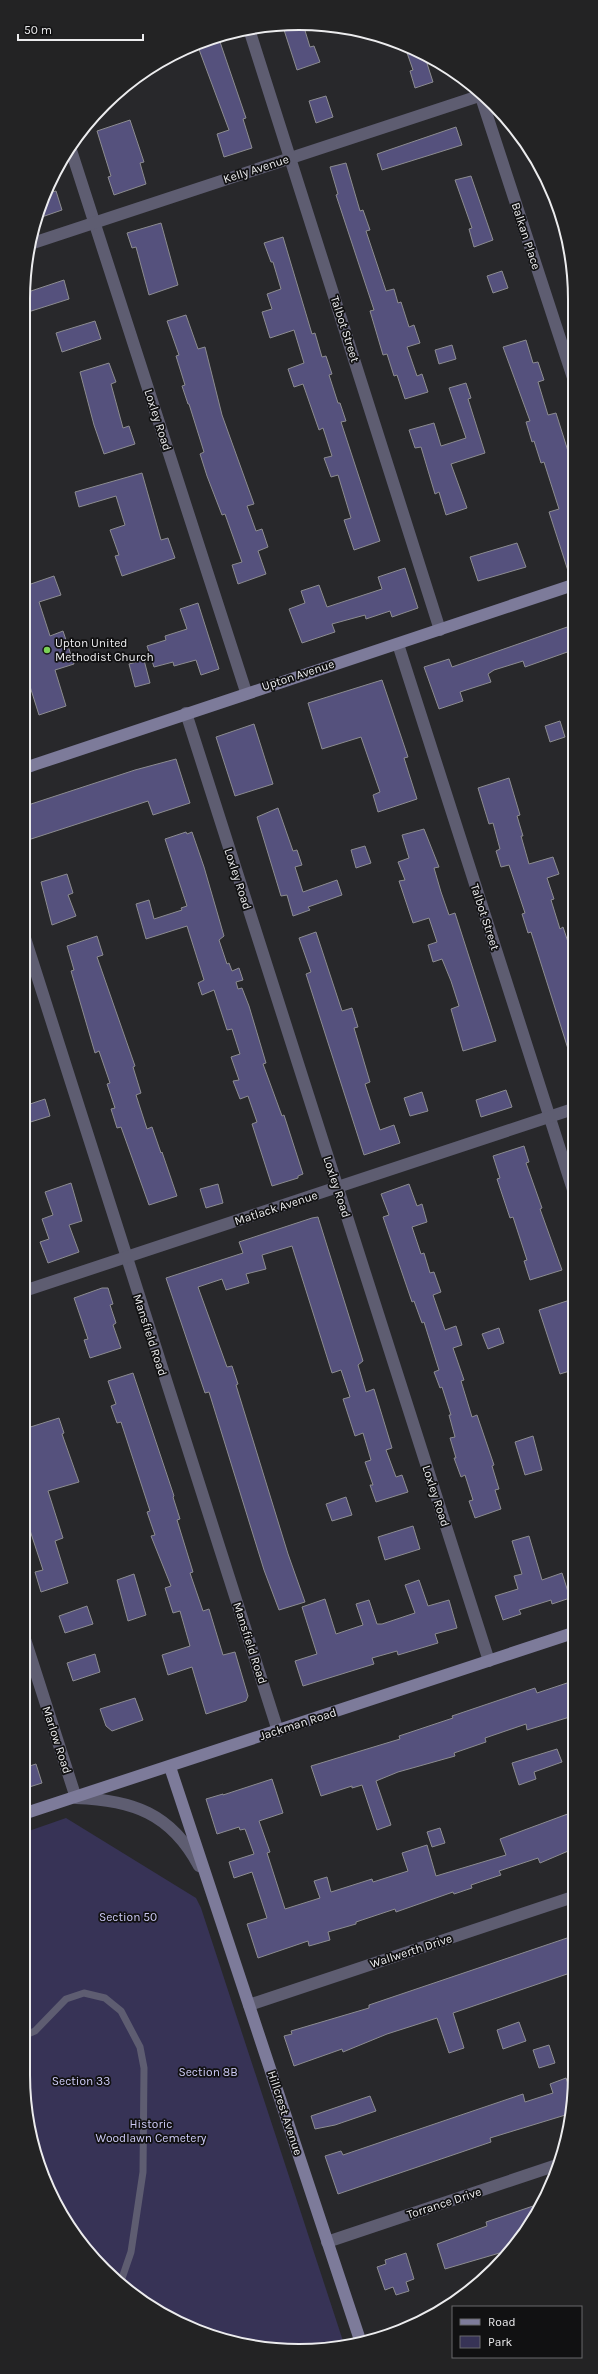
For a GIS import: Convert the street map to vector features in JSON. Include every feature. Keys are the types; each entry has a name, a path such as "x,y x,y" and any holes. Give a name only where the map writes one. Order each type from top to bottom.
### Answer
{"street":[{"name":"Talbot Street","path":"251,34 440,630"},
{"name":"Kelly Avenue","path":"36,242 476,97"},
{"name":"Balkan Place","path":"484,104 568,363"},
{"name":"Loxley Road","path":"72,154 246,692"},
{"name":"Upton Avenue","path":"30,766 186,714 246,692 398,644 568,587"},
{"name":"Talbot Street","path":"398,644 568,1175"},
{"name":"Loxley Road","path":"186,714 489,1661"},
{"name":"Mansfield Road","path":"30,957 278,1731"},
{"name":"Matlack Avenue","path":"30,1289 568,1111"},
{"name":"Jackman Road","path":"30,1812 76,1798 568,1635"},
{"name":"Marlow Road","path":"30,1655 76,1798"},
{"name":"Hillcrest Avenue","path":"170,1767 358,2337"},
{"name":"Hillcrest Avenue","path":"76,1798 104,1799 126,1803 144,1810 176,1834 192,1852 209,1884"},
{"name":"Wallwerth Drive","path":"249,2005 568,1899"},
{"name":"Torrance Drive","path":"327,2242 552,2167"}],"lane":[{"path":"30,2033 35,2031 66,1999 84,1994 105,1998 117,2008 127,2021 140,2046 144,2068 143,2172 131,2252 122,2277"}],"green space":[{"name":"Historic Woodlawn Cemetery","path":"66,1818 196,1898 201,1908 343,2340 299,2344 264,2342 229,2335 196,2324 164,2308 122,2277 86,2239 66,2210 50,2178 44,2161 39,2145 32,2110 30,2075 30,1831"}],"building":[{"path":"305,30 310,47 314,46 320,62 297,70 284,31"},
{"path":"220,42 246,118 243,119 252,148 224,157 217,134 229,130 199,49"},
{"path":"407,52 427,62 433,82 415,88 410,71 413,70"},
{"path":"326,96 333,117 316,123 309,101"},
{"path":"130,120 144,162 140,163 146,184 114,195 108,177 111,176 97,131"},
{"path":"456,127 462,145 382,170 377,154"},
{"path":"346,163 360,211 363,210 370,230 366,231 386,291 394,289 398,303 401,302 409,327 414,325 420,343 407,347 417,376 422,374 428,392 405,399 397,375 394,376 387,354 383,355 370,311 374,310 336,195 338,194 330,167"},
{"path":"471,176 493,240 474,247 469,229 472,228 455,180"},
{"path":"56,191 62,210 43,217 50,196 52,192"},
{"path":"161,223 178,285 149,295 136,247 132,248 127,233"},
{"path":"283,237 312,334 315,333 322,357 326,356 332,374 329,375 338,403 340,403 346,421 341,422 380,541 354,550 344,520 351,518 338,475 331,477 324,458 332,456 323,428 319,430 303,384 294,387 288,369 304,363 294,330 270,338 262,312 272,309 267,294 281,289 273,262 271,262 264,243"},
{"path":"502,271 508,288 493,293 487,276"},
{"path":"64,280 69,299 30,311 30,291"},
{"path":"186,315 198,349 205,347 222,415 254,504 247,506 256,531 262,529 268,547 258,551 266,574 238,584 232,565 242,562 225,514 222,515 200,454 204,452 182,386 185,385 176,356 179,355 167,321"},
{"path":"95,321 101,339 62,352 56,333"},
{"path":"526,340 533,363 538,362 544,380 538,382 548,415 556,413 568,451 568,571 549,512 559,509 544,462 541,463 534,441 532,442 526,422 530,421 503,347"},
{"path":"452,345 456,359 439,364 435,350"},
{"path":"109,363 116,382 111,384 123,428 129,426 135,444 104,454 94,425 80,372"},
{"path":"466,383 471,398 468,399 485,453 451,464 467,508 446,515 439,492 435,494 421,447 415,448 409,430 434,423 441,446 466,438 449,388"},
{"path":"142,473 161,540 168,538 175,558 122,576 115,556 119,555 110,530 125,525 116,496 79,507 75,492"},
{"path":"517,543 526,567 478,581 470,557"},
{"path":"405,568 418,608 392,617 390,611 366,619 365,615 332,624 335,632 302,643 289,609 305,603 301,591 319,585 327,607 382,589 378,577"},
{"name":"Upton United Methodist Church","path":"54,576 61,595 39,602 50,636 63,631 74,664 55,670 66,706 39,715 30,686 30,584"},
{"path":"198,603 219,669 201,675 196,660 174,666 173,662 154,667 147,646 166,640 165,636 187,629 180,609"},
{"path":"568,627 568,652 525,667 523,661 494,670 488,674 491,682 460,692 463,701 439,709 424,667 449,659 452,667"},
{"path":"144,660 150,683 135,687 129,664"},
{"path":"382,680 408,757 404,758 417,799 378,812 373,795 380,792 361,737 322,749 308,703"},
{"path":"560,721 565,737 550,742 545,726"},
{"path":"254,724 273,784 235,796 216,737"},
{"path":"176,759 190,803 153,815 148,801 30,839 30,804 135,770"},
{"path":"509,778 520,815 517,816 529,864 553,857 559,874 547,878 554,899 551,900 560,929 563,927 568,942 568,1049 531,932 528,933 522,914 525,913 509,865 501,867 496,851 500,849 493,823 489,824 478,788"},
{"path":"278,808 293,851 297,850 302,865 295,867 303,892 337,880 342,895 308,907 310,910 293,916 287,895 281,896 257,817"},
{"path":"424,829 439,867 434,868 441,892 449,915 455,913 496,1041 463,1051 451,1009 459,1006 451,981 442,959 433,962 428,945 437,942 429,918 413,923 399,881 405,880 398,862 409,858 402,835"},
{"path":"186,832 187,834 192,832 204,867 224,936 219,940 227,964 229,963 232,971 239,968 243,980 236,982 238,989 242,988 249,1006 266,1063 263,1064 282,1116 284,1115 303,1174 298,1176 298,1178 272,1186 252,1124 257,1122 248,1096 240,1099 233,1081 239,1080 231,1057 240,1054 232,1029 227,1030 214,990 202,995 198,983 204,980 187,926 146,939 136,904 149,900 154,919 182,910 181,908 187,906 165,839"},
{"path":"365,846 371,863 356,868 351,850"},
{"path":"67,874 73,893 68,895 76,916 52,925 41,882"},
{"path":"316,932 342,1011 352,1008 358,1027 354,1028 370,1082 365,1084 380,1130 394,1125 400,1143 364,1155 306,974 311,972 299,938"},
{"path":"97,936 103,955 97,957 135,1066 133,1067 141,1093 136,1095 147,1129 152,1127 177,1196 149,1205 121,1127 117,1128 111,1109 115,1108 107,1084 110,1083 99,1051 95,1053 71,971 74,970 67,946"},
{"path":"506,1090 512,1107 481,1117 476,1100"},
{"path":"422,1092 428,1111 410,1116 404,1098"},
{"path":"45,1099 50,1116 30,1122 30,1104"},
{"path":"524,1146 529,1162 526,1163 542,1208 540,1209 562,1270 530,1280 524,1261 527,1260 513,1217 510,1218 497,1179 500,1178 493,1156"},
{"path":"71,1183 82,1221 69,1225 79,1252 48,1263 40,1242 49,1239 42,1219 53,1215 45,1192"},
{"path":"218,1184 223,1203 206,1208 200,1189"},
{"path":"409,1184 417,1206 422,1204 427,1222 412,1227 421,1254 424,1253 430,1273 434,1272 441,1292 433,1295 445,1330 456,1326 462,1345 453,1348 464,1380 461,1381 472,1417 477,1415 494,1465 492,1466 499,1489 495,1490 501,1509 475,1518 469,1501 473,1500 465,1475 461,1477 454,1458 456,1458 450,1438 455,1437 449,1415 451,1415 442,1387 440,1388 434,1372 439,1370 424,1322 422,1323 414,1301 412,1302 383,1217 389,1215 381,1194"},
{"path":"318,1217 363,1361 358,1365 366,1392 374,1389 392,1448 386,1450 396,1477 402,1475 408,1492 376,1502 370,1485 373,1485 365,1462 371,1460 363,1433 355,1436 343,1399 350,1397 341,1370 332,1373 292,1246 262,1255 266,1269 246,1274 249,1283 226,1290 222,1279 198,1287 227,1367 232,1366 238,1384 236,1385 288,1554 305,1602 279,1610 264,1570 209,1392 205,1393 166,1278 243,1253 239,1242"},
{"path":"102,1288 108,1288 113,1304 110,1305 116,1323 113,1325 121,1348 90,1358 84,1340 88,1339 74,1298"},
{"path":"568,1301 568,1372 560,1374 539,1310"},
{"path":"499,1328 504,1343 488,1349 482,1334"},
{"path":"133,1373 174,1496 173,1497 180,1519 177,1520 193,1572 190,1573 203,1611 209,1609 223,1655 235,1652 248,1696 246,1701 206,1714 192,1667 168,1675 162,1655 190,1646 180,1611 173,1613 165,1588 171,1586 151,1536 155,1535 147,1512 150,1511 121,1422 117,1423 111,1406 116,1404 108,1381"},
{"path":"59,1418 64,1433 62,1434 79,1482 48,1491 63,1538 55,1541 68,1583 41,1592 35,1572 43,1570 30,1530 30,1427"},
{"path":"533,1436 542,1470 525,1475 515,1442"},
{"path":"346,1497 352,1515 332,1521 326,1504"},
{"path":"413,1526 420,1549 385,1560 378,1537"},
{"path":"529,1536 542,1580 562,1573 568,1592 568,1599 552,1604 551,1600 519,1610 521,1614 503,1620 495,1596 518,1589 514,1576 522,1574 512,1541"},
{"path":"134,1574 146,1615 128,1621 117,1580"},
{"path":"419,1580 428,1606 449,1600 457,1628 435,1634 438,1643 398,1655 397,1651 372,1658 374,1664 303,1686 295,1661 317,1654 302,1607 325,1599 336,1634 363,1625 356,1604 369,1600 377,1624 382,1624 415,1613 405,1585"},
{"path":"87,1606 93,1624 65,1633 59,1616"},
{"path":"95,1654 100,1672 73,1681 67,1663"},
{"path":"568,1683 568,1718 527,1730 526,1724 485,1738 486,1742 454,1753 455,1756 398,1772 376,1781 391,1825 377,1830 362,1785 352,1788 352,1786 321,1796 311,1766 400,1739 399,1736 453,1718 452,1716 535,1688 537,1693"},
{"path":"135,1698 143,1720 112,1731 106,1726 100,1709"},
{"path":"557,1749 562,1762 534,1772 536,1779 519,1785 512,1763"},
{"path":"36,1764 42,1783 30,1787 30,1766"},
{"path":"272,1779 283,1813 259,1821 270,1852 267,1853 285,1909 320,1898 314,1881 327,1877 331,1892 372,1879 373,1882 408,1871 402,1853 427,1845 436,1876 506,1855 500,1839 568,1814 568,1851 540,1863 538,1858 499,1871 501,1875 471,1885 472,1888 454,1894 453,1892 396,1912 395,1909 356,1922 356,1924 328,1932 330,1940 309,1946 308,1941 258,1958 247,1924 267,1918 252,1872 234,1878 229,1862 254,1854 245,1829 240,1830 239,1827 217,1834 206,1799"},
{"path":"440,1828 445,1843 432,1847 427,1832"},
{"path":"568,1938 568,1974 453,2013 464,2048 449,2053 437,2018 387,2034 343,2052 342,2049 294,2066 284,2036 292,2034 291,2031 369,2008 369,2005"},
{"path":"519,2022 526,2041 503,2049 497,2030"},
{"path":"549,2045 555,2063 539,2068 533,2050"},
{"path":"566,2078 568,2083 565,2115 490,2138 491,2142 338,2194 325,2156 341,2151 343,2155 523,2094 525,2102 553,2093 550,2084"},
{"path":"370,2096 376,2111 335,2125 315,2129 311,2116"},
{"path":"534,2206 523,2224 500,2253 445,2269 437,2244 487,2226 486,2222"},
{"path":"406,2253 414,2279 406,2282 409,2291 396,2295 393,2287 385,2290 377,2267 386,2264 385,2260"}],"place":[{"name":"Upton United Methodist Church","path":"47,650"}],"park label":[{"name":"Section 50","path":"128,1917"},
{"name":"Section 8B","path":"208,2072"},
{"name":"Section 33","path":"81,2081"}]}
